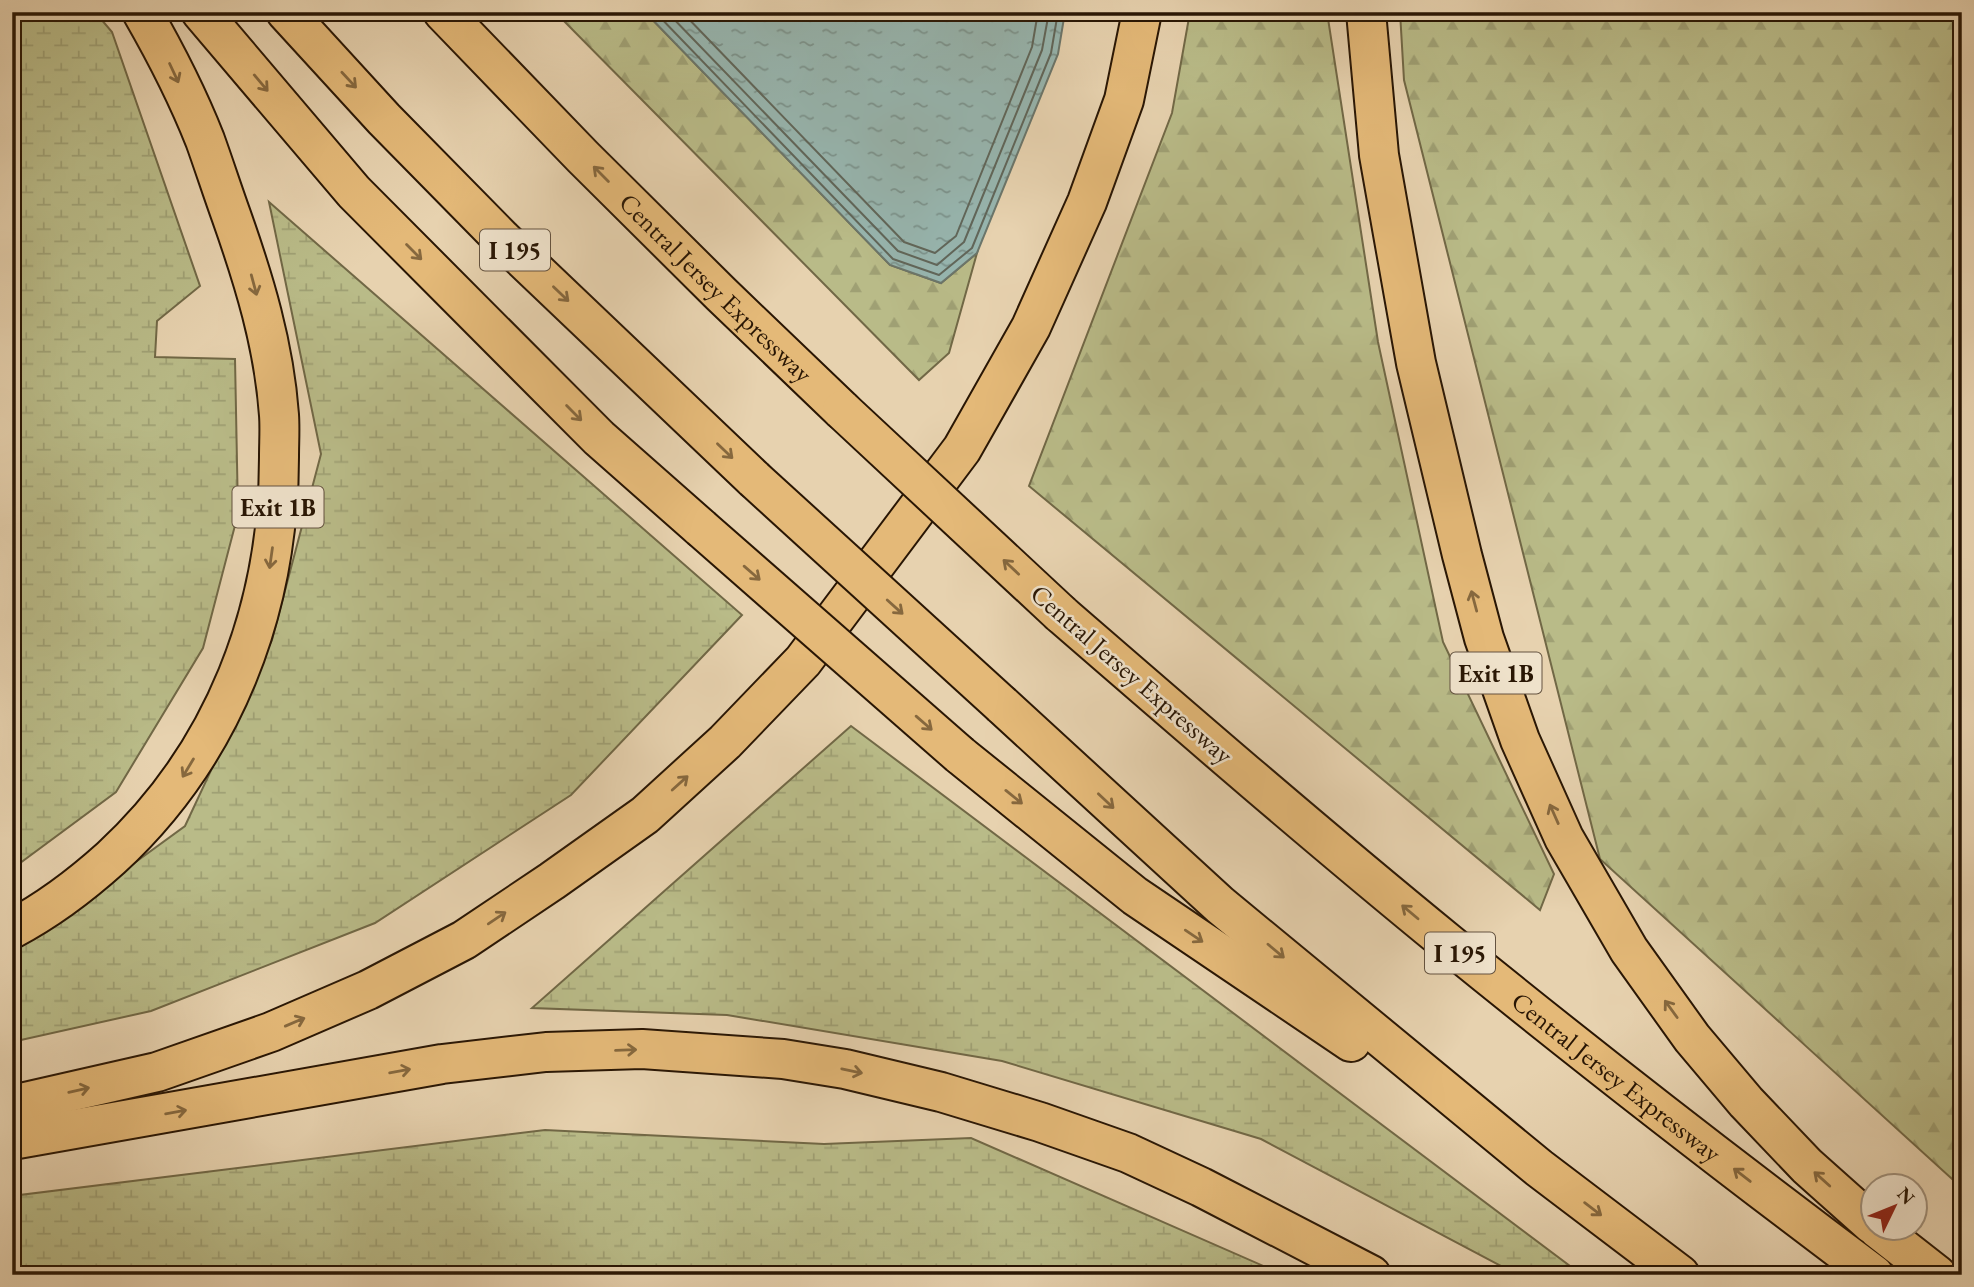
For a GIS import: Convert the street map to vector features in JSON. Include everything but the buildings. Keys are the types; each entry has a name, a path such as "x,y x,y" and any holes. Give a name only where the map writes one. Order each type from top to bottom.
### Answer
{"highway":[{"name":"Exit 1B","path":"12,929 85,882 137,834 182,779 218,719 249,649 270,569 279,498 279,415 270,344 251,274 204,138 142,12"},
{"path":"201,12 354,192 600,438 960,755 1135,896 1539,1168"},
{"name":"I 195","path":"286,12 384,119 502,239 754,479 1220,905 1539,1168 1680,1275"},
{"name":"Central Jersey Expressway","path":"443,12 721,294 1061,614 1287,809 1458,951 1619,1080 1874,1275"},
{"path":"12,1105 157,1072 271,1032 368,990 464,940 552,881 645,815 725,742 803,661 962,449 1031,327 1087,202 1124,100 1142,12"},
{"name":"Exit 1B","path":"1366,12 1379,155 1416,363 1484,638 1520,740 1564,838 1629,950 1692,1038 1746,1102 1807,1166 1858,1212"},
{"path":"12,1140 442,1064 546,1052 642,1049 783,1059 845,1069 941,1092 1040,1122 1128,1153 1201,1187 1371,1275"},
{"path":"1896,1242 1937,1275"}],"green space":[{"path":"12,12 95,12 112,32 200,286 157,321 155,357 235,359 238,514 203,648 116,792 12,869"},
{"path":"555,12 645,12 890,265 941,283 977,253 949,353 919,380"},
{"path":"1190,12 1327,12 1378,342 1443,642 1554,874 1540,910 1029,486 1172,113"},
{"path":"1400,12 1962,12 1962,1188 1600,859 1404,80"},
{"path":"269,202 742,615 571,795 375,923 151,1011 12,1042 12,947 30,939 185,826 272,640 321,454"},
{"path":"851,726 1582,1275 1518,1275 1261,1139 1002,1061 727,1015 532,1008"},
{"path":"545,1130 824,1144 971,1138 1284,1275 12,1275 12,1196"}],"water":[{"path":"645,12 1065,12 1058,54 977,253 941,283 890,265"}]}
